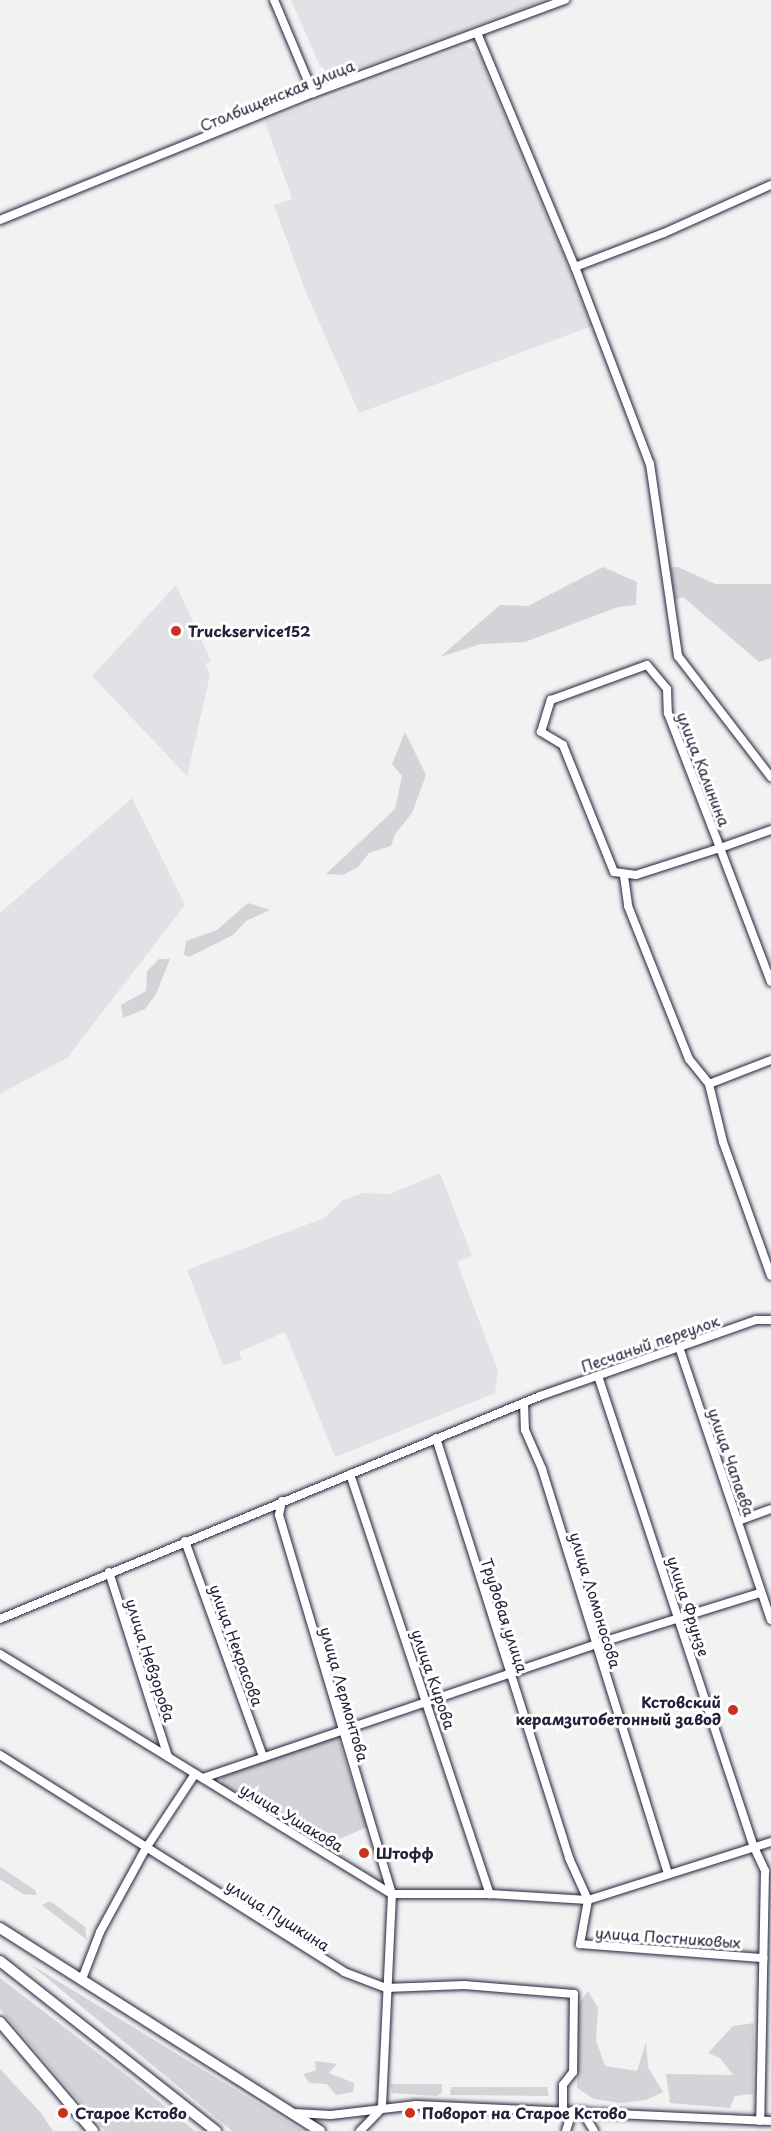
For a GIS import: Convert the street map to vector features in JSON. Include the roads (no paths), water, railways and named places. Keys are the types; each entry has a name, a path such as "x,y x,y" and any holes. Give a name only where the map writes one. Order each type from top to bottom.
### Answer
{"main road":[{"path":"0,1928 320,2131"},
{"path":"0,1961 216,2131"},
{"path":"0,2022 93,2131"}],"street":[{"path":"273,0 313,93"},
{"name":"Столбищенская улица","path":"0,220 313,93 565,0"},
{"path":"477,33 575,267 650,464 660,520 672,636 678,656 696,684 771,777"},
{"path":"575,267 664,233 771,185"},
{"name":"улица Калинина","path":"624,876 614,872 563,745 541,732 551,700 647,665 666,689 668,713 771,982"},
{"path":"771,830 720,848 624,876 628,906 689,1059 709,1084 723,1142 771,1276"},
{"path":"709,1084 771,1060"},
{"name":"Песчаный переулок","path":"0,1619 109,1572 540,1396 756,1320 771,1320"},
{"name":"улица Чапаева","path":"679,1347 760,1593 771,1620"},
{"name":"улица Фрунзе","path":"598,1376 680,1618 753,1845"},
{"name":"улица Ломоносова","path":"524,1403 525,1430 542,1469 668,1874"},
{"name":"Трудовая улица","path":"436,1438 569,1858 588,1900"},
{"name":"улица Кирова","path":"350,1474 428,1700 490,1894"},
{"name":"улица Лермонтова","path":"282,1501 279,1515 340,1731 392,1894"},
{"path":"738,1521 771,1509"},
{"name":"улица Некрасова","path":"185,1541 263,1757"},
{"name":"улица Невзорова","path":"109,1572 168,1757"},
{"path":"82,1979 100,1932 146,1848 199,1776 263,1757 596,1644 760,1593"},
{"name":"улица Ушакова","path":"0,1654 392,1894"},
{"name":"улица Пушкина","path":"0,1755 344,1972 386,1988 464,1984 574,1994 573,2072 563,2085 567,2111"},
{"path":"360,2131 382,2108 392,1894 490,1894 588,1900 753,1845 771,1842"},
{"name":"улица Постниковых","path":"753,1845 768,1868 763,1958 760,2121"},
{"name":"улица Постниковых","path":"588,1900 580,1944 763,1958"},
{"path":"294,2113 331,2115 382,2108 582,2111 771,2121"},
{"path":"566,2131 567,2111"},
{"path":"582,2111 594,2131"}],"place":[{"name":"Truckservice152","path":"176,631"},
{"name":"Кстовский керамзитобетонный завод","path":"733,1710"},
{"name":"Штофф","path":"364,1853"},
{"name":"Старое Кстово","path":"63,2113"},
{"name":"Поворот на Старое Кстово","path":"410,2113"}]}
